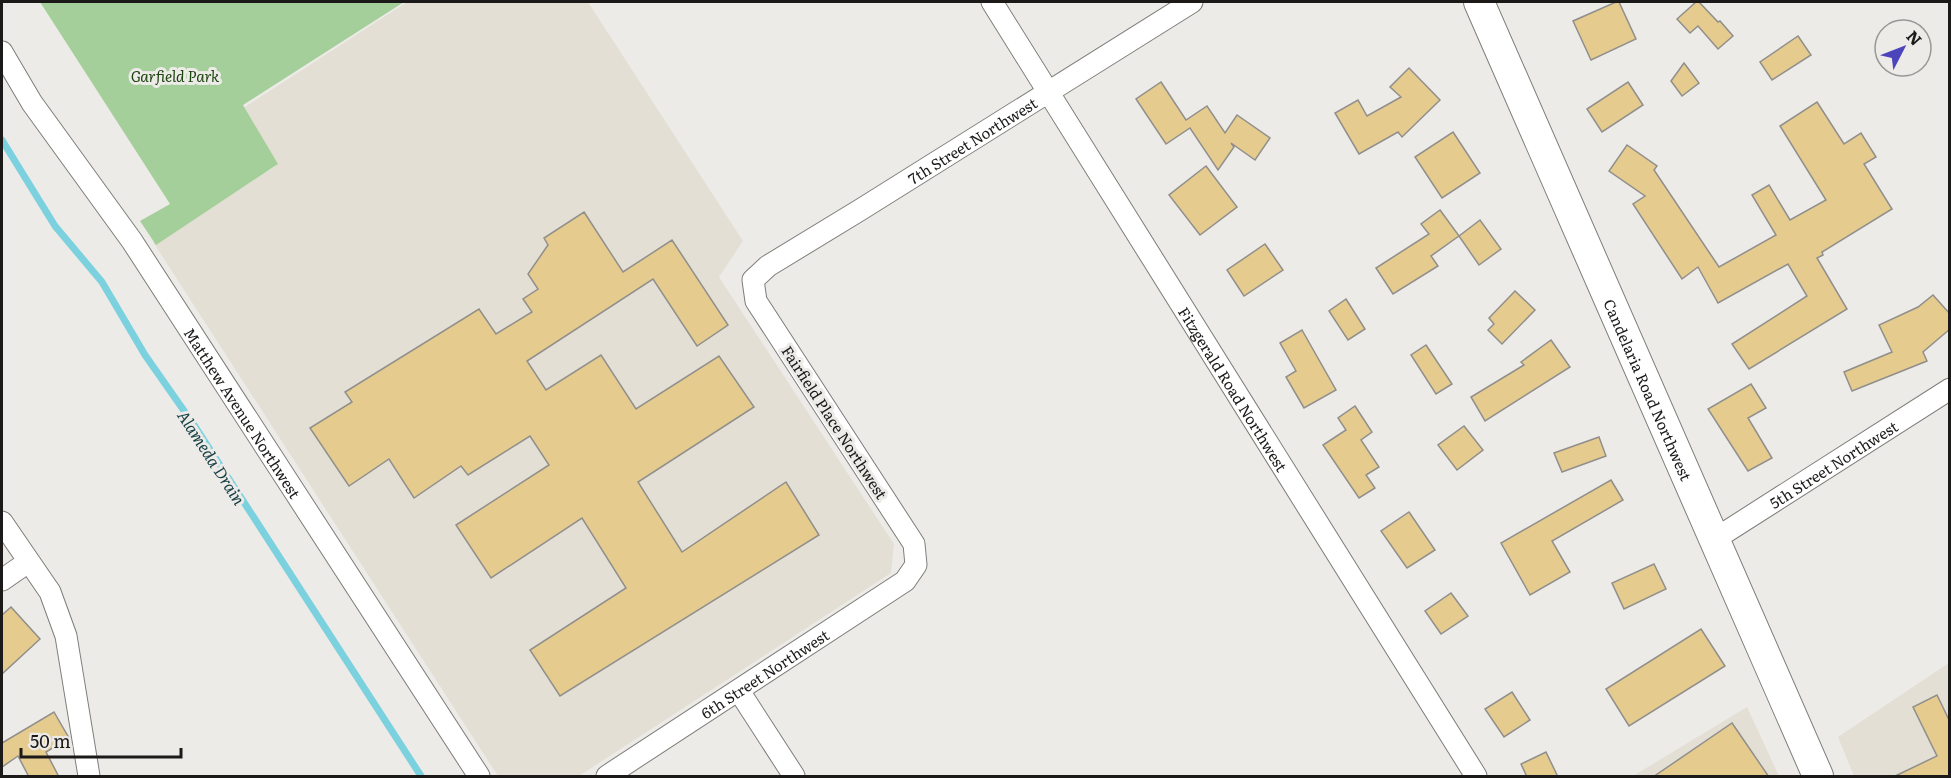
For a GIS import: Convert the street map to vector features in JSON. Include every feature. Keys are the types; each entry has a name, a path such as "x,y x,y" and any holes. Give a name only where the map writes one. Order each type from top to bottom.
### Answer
{"main road":[{"name":"Candelaria Road Northwest","path":"1479,2 1818,777"}],"street":[{"name":"Fitzgerald Road Northwest","path":"992,2 1476,777"},
{"name":"7th Street Northwest","path":"753,280 768,266 1192,2"},
{"name":"Matthew Avenue Northwest","path":"2,52 32,103 132,241 479,777"},
{"name":"Fairfield Place Northwest","path":"753,280 756,301 914,544 916,565"},
{"name":"5th Street Northwest","path":"1715,539 1950,389"},
{"path":"2,522 27,562 50,592 66,636 88,777"},
{"path":"2,580 27,562"},
{"name":"6th Street Northwest","path":"607,777 905,581 916,565"},
{"path":"739,691 794,777"}],"shaded area":[{"path":"407,2 588,2 743,241 719,277 894,544 891,573 579,776 498,776 153,242 275,167 240,110"},
{"path":"1949,663 1949,776 1854,776 1838,737"},
{"path":"1747,707 1779,776 1633,776"}],"green space":[{"name":"Garfield Park","path":"40,2 404,2 243,105 278,164 156,245 140,221 170,204"}],"building":[{"path":"1619,2 1636,39 1591,60 1573,21"},
{"path":"1696,2 1699,2 1718,22 1720,21 1733,36 1718,49 1698,26 1690,33 1677,19"},
{"path":"1798,36 1811,55 1772,80 1760,62"},
{"path":"1684,63 1699,83 1682,96 1671,81"},
{"path":"1409,68 1440,100 1402,137 1398,132 1359,154 1335,113 1358,100 1367,116 1401,97 1390,87"},
{"path":"1161,82 1186,120 1207,106 1225,133 1237,115 1270,138 1255,160 1231,143 1234,147 1218,170 1190,128 1166,144 1136,99"},
{"path":"1628,82 1643,105 1602,132 1587,109"},
{"path":"1817,102 1844,144 1861,133 1876,157 1864,164 1892,209 1822,252 1823,255 1817,258 1847,309 1749,369 1732,344 1807,296 1788,264 1718,303 1698,267 1682,279 1633,204 1645,196 1609,171 1627,145 1657,166 1654,170 1719,267 1776,235 1752,195 1769,185 1790,220 1826,200 1780,126"},
{"path":"1453,132 1480,173 1442,198 1415,157"},
{"path":"1206,166 1237,207 1200,235 1169,195"},
{"path":"1440,210 1459,236 1431,256 1438,266 1393,294 1376,268 1429,234 1421,224"},
{"path":"584,212 623,272 672,240 728,325 697,346 653,279 527,361 546,390 601,355 636,409 719,356 754,407 638,482 682,552 786,482 819,535 560,696 530,650 626,588 582,518 491,578 456,525 549,465 530,436 468,475 461,466 414,498 389,459 349,486 310,428 352,402 345,392 479,309 496,334 532,312 523,299 538,289 528,274 548,245 544,238"},
{"path":"1480,220 1501,249 1479,265 1459,236"},
{"path":"1265,244 1283,270 1244,296 1227,270"},
{"path":"1515,291 1535,310 1502,344 1488,330 1494,324 1489,318"},
{"path":"1933,295 1950,314 1950,329 1923,352 1927,361 1852,391 1844,372 1892,352 1879,325 1918,307"},
{"path":"1346,299 1365,329 1348,340 1329,311"},
{"path":"1302,330 1336,390 1304,408 1286,377 1296,371 1280,343"},
{"path":"1551,340 1570,367 1485,421 1471,397 1524,365 1521,362"},
{"path":"1426,345 1452,384 1436,394 1411,355"},
{"path":"1751,384 1766,408 1748,418 1772,458 1748,471 1708,409"},
{"path":"1355,406 1372,432 1361,440 1379,467 1366,475 1375,488 1359,498 1323,445 1346,430 1338,418"},
{"path":"1464,426 1483,450 1457,470 1438,445"},
{"path":"1599,437 1606,456 1562,472 1554,453"},
{"path":"1611,480 1623,500 1552,541 1570,572 1530,595 1501,543"},
{"path":"1409,512 1435,550 1407,568 1381,531"},
{"path":"1654,564 1666,589 1624,609 1612,583"},
{"path":"1451,593 1468,616 1441,634 1425,611"},
{"path":"11,607 40,639 2,674 2,615"},
{"path":"1701,629 1725,666 1629,726 1606,689"},
{"path":"1512,692 1530,720 1504,737 1485,709"},
{"path":"1937,695 1950,722 1950,777 1893,777 1937,756 1913,707"},
{"path":"54,712 69,738 46,752 59,777 29,777 18,756 2,767 2,743"},
{"path":"1732,723 1769,777 1653,777"},
{"path":"1546,752 1558,777 1527,777 1521,764"}],"waterway":[{"name":"Alameda Drain","path":"2,140 55,226 102,282 145,355 194,425 421,776"}]}
